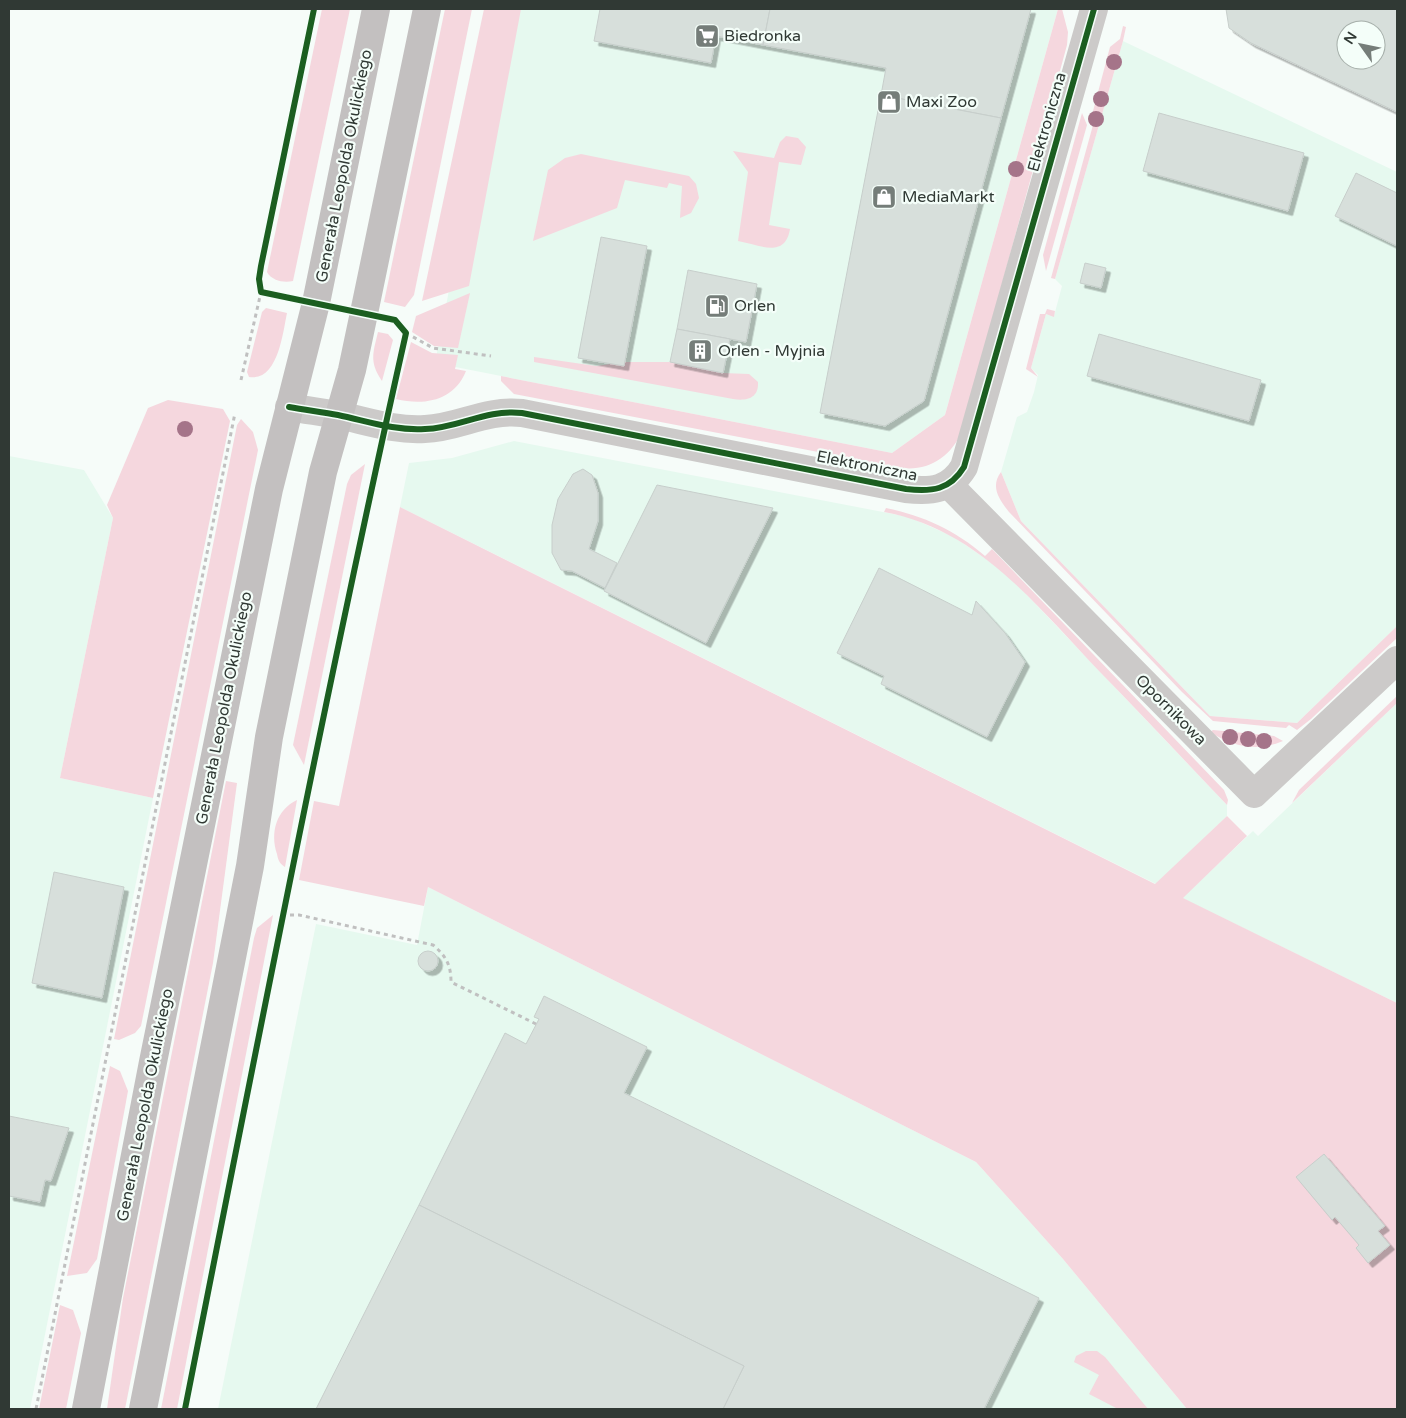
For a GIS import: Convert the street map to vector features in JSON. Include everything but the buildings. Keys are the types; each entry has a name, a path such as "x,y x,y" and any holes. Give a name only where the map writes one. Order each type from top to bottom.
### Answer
{"main road":[{"name":"Generała Leopolda Okulickiego","path":"86,1409 268,489 316,303 376,9"},
{"path":"143,1409 248,875 269,737 321,481 364,313 427,9"}],"street":[{"name":"Elektroniczna","path":"289,407 338,415 384,426 422,430 443,427 491,413 522,413 906,489 922,491 939,490 957,479 964,468 1094,9"},
{"name":"Opornikowa","path":"949,484 1254,794 1397,660"}],"path":[{"path":"242,380 261,292"},
{"path":"406,333 433,348 491,356"},
{"path":"36,1409 235,413"},
{"path":"282,915 299,914 432,945 444,954 449,964 451,982 536,1024"}],"shaded area":[{"path":"322,9 350,9 293,281 286,282 275,279 267,272"},
{"path":"445,9 472,9 414,295 405,307 384,302"},
{"path":"484,9 521,9 469,286 422,301"},
{"path":"503,9 1058,9 945,415 892,453 435,363"},
{"path":"1058,9 1062,9 1068,32 1067,45 962,431 952,448 938,460 921,467 902,468 514,394 501,381 501,376 892,453 945,415"},
{"path":"1123,26 1126,27 1123,41 1055,279 1051,278 1093,125 1093,111 1110,47 1120,39"},
{"path":"1123,41 1397,172 1397,626 1297,723 1210,716 1021,521 1001,472 1017,417 1027,412 1034,392 1038,375 1031,368 1046,314 1054,316 1062,286 1055,279"},
{"path":"1082,113 1087,125 1046,271 1043,255"},
{"path":"786,136 798,138 806,147 801,165 779,162 769,225 790,229 787,238 783,244 770,248 738,241 748,172 733,151 774,158 780,142"},
{"path":"581,154 689,176 696,184 699,198 691,213 680,218 682,186 669,183 667,188 625,180 617,208 533,241 548,170 565,158"},
{"path":"470,293 458,348 434,346 412,332 416,316"},
{"path":"266,308 287,313 281,343 273,364 267,372 259,376 249,377 247,372 262,312"},
{"path":"1047,309 1055,311 1054,317 1046,314 1031,368 1038,377 1026,369 1040,314 1045,314"},
{"path":"378,332 388,334 393,340 382,381 375,368 373,357"},
{"path":"411,342 432,353 458,355 455,369 466,371 454,389 437,399 427,401 417,402 396,399"},
{"path":"534,357 596,366 626,362 670,362 723,373 749,374 758,382 758,388 751,398 743,400 733,399 534,362"},
{"path":"168,400 223,409 230,421 153,798 60,778 113,518 107,505 148,408"},
{"path":"241,419 253,432 258,450 141,1026 135,1033 119,1040 114,1039 237,425"},
{"path":"514,441 909,517 954,537 1006,573 1227,805 1227,816 1156,884 400,507 409,463 452,458"},
{"path":"9,456 84,470 113,518 60,778 153,798 30,1409 9,1409"},
{"path":"365,464 304,765 293,745 347,484 351,475"},
{"path":"1001,472 1021,521 1210,716 1297,723 1397,626 1397,638 1297,730 1289,725 1286,728 1213,721 1182,692 1009,512 999,498 996,488"},
{"path":"400,507 1155,884 1227,816 1247,836 1183,898 1397,1003 1397,1409 1187,1409 1063,1259 976,1162 428,887 424,906 299,880 314,801 339,806"},
{"path":"886,508 913,515 939,525 951,531 985,556 992,549 1224,790 1228,800 1227,805 1029,597 1004,574 977,553 949,535 918,521 884,512"},
{"path":"1397,696 1397,703 1292,803 1299,790"},
{"path":"1397,703 1397,1003 1182,898 1253,831 1258,836"},
{"path":"1213,730 1274,736 1283,741 1264,746 1246,746 1219,737 1210,732"},
{"path":"226,781 237,783 213,963 125,1409 107,1409 123,1298"},
{"path":"297,800 285,867 278,858 275,846 276,823 284,810"},
{"path":"428,887 976,1162 1063,1259 1187,1409 218,1409 316,924 417,945"},
{"path":"273,915 177,1409 161,1409 254,938 257,928"},
{"path":"110,1066 120,1071 128,1091 97,1259 87,1273 67,1276"},
{"path":"60,1305 73,1310 81,1333 66,1409 39,1409"},
{"path":"1086,1351 1097,1351 1105,1357 1148,1409 1118,1409 1089,1394 1099,1375 1074,1362 1076,1356"}],"cycle path":[{"path":"185,1409 320,736 406,333 395,320 261,292 259,279 261,266 314,9"},
{"path":"289,407 392,427 414,429 449,426 484,416 509,412 522,413 906,489 924,490 940,488 953,481 964,467 1094,9"}],"place":[{"name":"Biedronka","path":"707,36"},
{"name":"Maxi Zoo","path":"889,102"},
{"name":"MediaMarkt","path":"884,197"},
{"name":"Orlen","path":"717,306"},
{"name":"Orlen - Myjnia","path":"700,351"}]}
